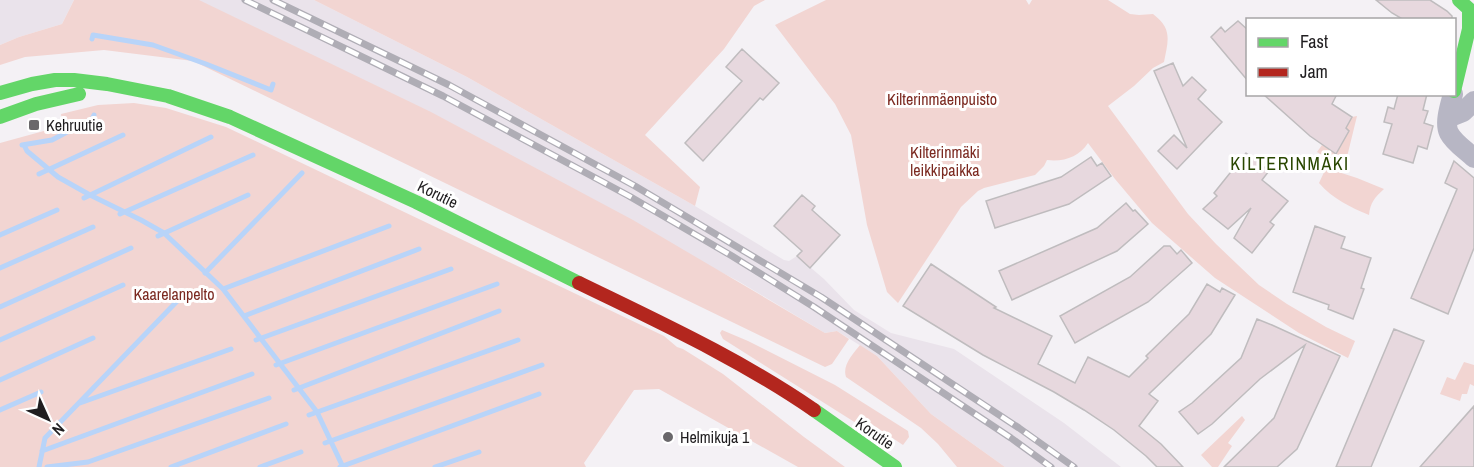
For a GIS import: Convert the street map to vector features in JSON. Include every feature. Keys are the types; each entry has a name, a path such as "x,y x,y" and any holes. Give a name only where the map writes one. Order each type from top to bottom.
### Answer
{"street":[{"path":"1456,84 1469,29 1470,9 1458,0"},
{"name":"Korutie","path":"0,93 32,84 74,80 168,96 230,117 427,207 715,350 750,369 806,405 895,467"},
{"name":"Korutie","path":"0,117 36,104 69,96 138,91"},
{"path":"1453,96 1448,118 1450,135 1474,158"},
{"path":"1448,118 1463,112 1474,101"},
{"name":"Korutie","path":"715,350 774,399"}],"shaded area":[{"path":"0,0 74,0 62,24 0,45"},
{"path":"197,0 314,0 467,77 695,206 784,260 789,261 797,256 824,279 854,310 891,333 954,349 1064,423 1121,467 1005,467 931,414 877,356 837,331 825,333 738,281"}],"green space":[{"path":"74,0 199,0 431,112 633,220 825,333 837,331 849,339 832,364 825,367 193,61 104,50 25,57 0,65 0,45 62,24"},
{"path":"314,0 765,0 754,6 724,49 645,135 700,187 695,206 467,77"},
{"name":"Kilterinmäenpuisto","path":"826,0 1026,0 1029,5 1032,0 1108,0 1130,14 1153,14 1164,25 1168,36 1164,62 1153,68 1108,106 1188,214 1216,244 1259,285 1326,327 1355,341 1348,358 1299,333 1215,278 1152,223 1088,143 1080,152 1070,157 1047,160 1035,175 978,191 961,207 898,303 887,292 867,225 851,135 835,104 775,25"},
{"name":"Kaarelanpelto","path":"134,103 166,108 226,127 664,336 677,347 723,374 845,467 798,467 659,389 634,390 584,463 586,467 0,467 0,143 62,126 61,114 98,105"},
{"path":"1357,116 1346,161 1328,159 1317,152 1322,145 1337,153 1349,131 1346,128 1352,117"},
{"path":"1326,168 1384,189 1374,200 1369,215 1342,202 1319,183"},
{"path":"722,330 835,385 908,431 909,437 903,445 861,417 856,423 723,339 720,333"},
{"path":"860,345 877,356 931,414 1005,467 957,467 921,428 846,377 847,364"},
{"path":"1464,362 1474,365 1474,386 1470,384 1467,394 1462,394 1460,401 1440,394 1447,377 1455,380"},
{"path":"1242,416 1245,420 1228,443 1232,446 1218,467 1212,467 1201,455"}],"building":[{"path":"1376,0 1430,0 1447,11 1452,18 1401,18"},
{"path":"1238,21 1246,28 1246,79 1211,37 1221,27 1225,32"},
{"path":"742,49 779,83 763,100 760,98 703,161 685,143 742,81 726,67"},
{"path":"1173,63 1183,86 1192,77 1206,90 1198,99 1222,122 1177,169 1158,151 1174,135 1187,148 1154,71"},
{"path":"1265,96 1336,96 1332,104 1352,117 1346,128 1349,131 1336,154 1310,136"},
{"path":"1397,96 1426,96 1423,110 1428,111 1424,123 1433,126 1427,149 1418,146 1413,163 1383,154 1392,124 1384,122 1388,107 1394,109"},
{"path":"1246,153 1269,171 1262,180 1288,201 1270,222 1274,225 1252,253 1234,238 1251,208 1228,229 1203,209 1217,196 1214,193"},
{"path":"1091,157 1097,166 1102,163 1111,176 1069,204 995,228 986,201 1061,177"},
{"path":"1454,161 1474,178 1474,248 1448,314 1411,298 1457,189 1445,183"},
{"path":"802,195 815,206 812,210 840,235 810,268 797,256 802,251 774,226"},
{"path":"1126,203 1148,224 1117,251 1012,300 999,271 1097,228"},
{"path":"1315,226 1345,237 1341,248 1371,258 1361,288 1364,289 1353,319 1328,309 1329,305 1293,292"},
{"path":"1164,246 1170,246 1177,254 1181,250 1192,263 1148,302 1075,343 1060,316 1130,277"},
{"path":"931,264 996,307 994,308 1052,336 1038,364 1075,383 1088,357 1129,377 1148,358 1146,356 1189,314 1207,284 1220,292 1222,288 1235,295 1211,334 1149,394 1158,401 1139,426 1161,444 1183,467 1157,467 1114,430 1084,410 983,355 903,306"},
{"path":"1257,319 1340,356 1297,449 1277,467 1224,467 1274,418 1305,345 1260,379 1212,424 1198,434 1179,412 1241,358"},
{"path":"1394,329 1424,341 1371,467 1336,467"},
{"path":"1474,406 1474,467 1420,467"}],"waterway":[{"path":"92,39 93,35 153,45 271,90 273,84"},
{"path":"22,145 52,140 92,119 94,115"},
{"path":"39,174 123,135"},
{"path":"84,198 211,137"},
{"path":"24,145 27,151 58,177 164,233 223,289 317,412 343,467"},
{"path":"120,214 253,155"},
{"path":"205,273 302,173"},
{"path":"158,236 248,195"},
{"path":"0,235 57,210"},
{"path":"223,289 389,226"},
{"path":"0,268 93,227"},
{"path":"0,307 131,248"},
{"path":"244,316 419,249"},
{"path":"256,340 451,269"},
{"path":"276,365 497,284"},
{"path":"0,340 123,285"},
{"path":"39,467 45,438 185,293"},
{"path":"294,390 499,311"},
{"path":"0,380 93,338"},
{"path":"309,415 518,340"},
{"path":"80,403 231,349"},
{"path":"325,443 542,365"},
{"path":"42,451 252,374"},
{"path":"0,410 41,392"},
{"path":"340,467 539,394"},
{"path":"47,467 88,462 269,398"},
{"path":"171,467 286,424"},
{"path":"260,467 301,452"},
{"path":"435,467 479,452"}],"railway":[{"path":"245,0 443,96 629,196 814,307 1051,467"},
{"path":"273,0 449,85 635,186 821,297 1074,467"}],"traffic: fast":[{"path":"1456,83 1469,29 1469,9 1459,0"},
{"path":"0,93 32,84 55,80 74,80 168,96 230,117 416,202 579,283"},
{"path":"0,117 36,104 79,94"},
{"path":"814,410 895,467"}],"traffic: jam":[{"path":"579,283 728,358 814,410"}],"place":[{"name":"Kehruutie","path":"34,125"},
{"name":"Helmikuja 1","path":"668,437"}],"district":[{"name":"KILTERINMÄKI","path":"1290,163"}],"park label":[{"name":"Kilterinmäki leikkipaikka","path":"945,161"}]}
